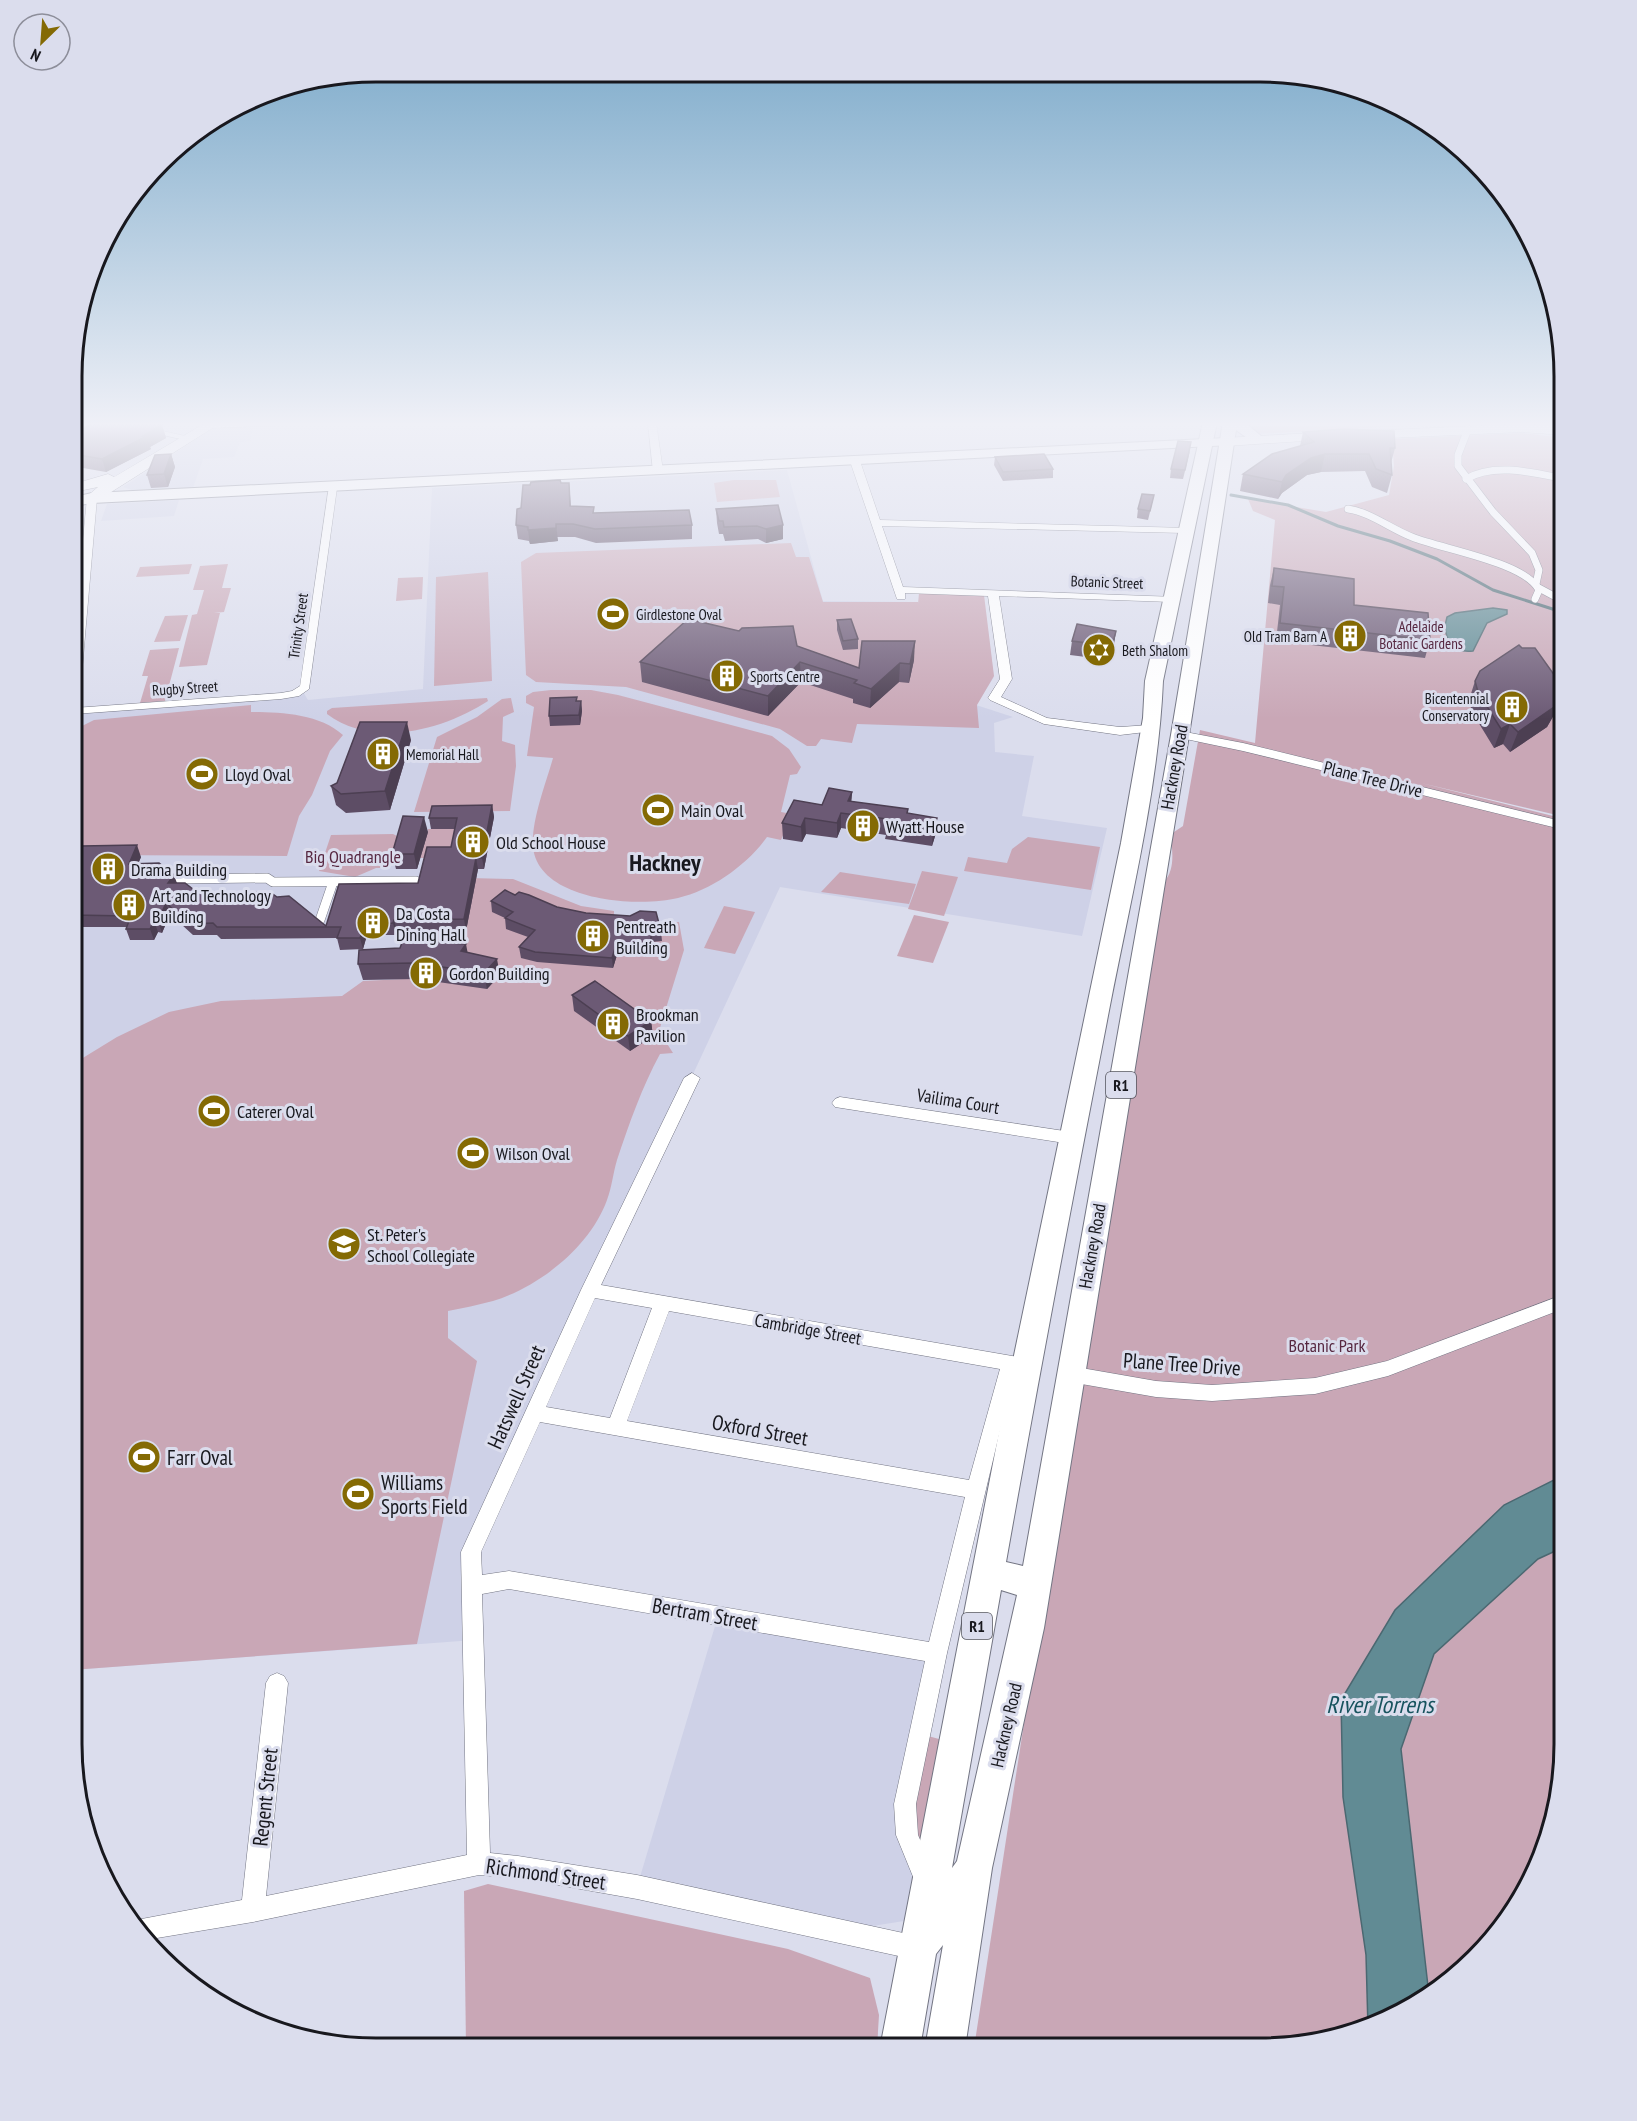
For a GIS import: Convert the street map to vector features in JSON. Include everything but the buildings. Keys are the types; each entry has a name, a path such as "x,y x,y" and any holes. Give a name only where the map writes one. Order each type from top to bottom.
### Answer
{"main road":[{"name":"Hackney Road","path":"902,2038 987,1572 1018,1365 1071,1138 1131,843 1149,736 1154,681 1187,521"},
{"path":"1186,524 1193,521"},
{"name":"Hackney Road","path":"947,2038 974,1868 1028,1628 1180,735 1214,521"},
{"path":"1131,843 1149,823 1166,737 1180,735"},
{"path":"1071,1138 1117,1104"},
{"path":"987,1572 1035,1584"},
{"path":"917,1948 974,1868"}],"street":[{"path":"82,609 90,521"},
{"name":"Trinity Street","path":"298,693 305,687 328,521"},
{"path":"1376,521 1424,541 1476,555 1554,596"},
{"path":"1504,521 1533,553 1539,570 1535,599"},
{"path":"876,523 1186,524"},
{"name":"Botanic Street","path":"876,523 899,594 993,593 1172,599"},
{"path":"993,593 1006,679 994,698 1044,721 1149,736"},
{"name":"Rugby Street","path":"82,710 298,693"},
{"name":"Plane Tree Drive","path":"1180,735 1243,747 1554,823"},
{"path":"177,879 267,878 273,882 416,881"},
{"path":"320,921 333,882"},
{"name":"Hatswell Street","path":"479,1864 471,1552 590,1290 692,1078"},
{"name":"Vailima Court","path":"840,1103 1071,1138"},
{"name":"Cambridge Street","path":"590,1290 1018,1365"},
{"path":"615,1428 663,1303"},
{"name":"Plane Tree Drive","path":"1070,1374 1156,1389 1212,1393 1315,1386 1388,1368 1554,1305"},
{"name":"Hackney Road","path":"929,1887 907,1835 905,1804 937,1653 995,1412 1018,1365"},
{"name":"Oxford Street","path":"536,1413 976,1490"},
{"name":"Bertram Street","path":"472,1586 508,1580 937,1653"},
{"name":"Regent Street","path":"253,1910 277,1683"},
{"name":"Richmond Street","path":"147,1928 253,1910 479,1864 518,1867 637,1887 917,1948"}],"shaded area":[{"name":"St. Peter's School Collegiate","path":"431,521 801,521 823,601 919,602 919,614 986,615 994,677 976,705 1013,717 994,723 995,752 1034,756 1022,816 1107,828 1082,936 780,887 471,1552 474,1640 82,1669 82,712 281,697 303,692 308,700 423,689"},
{"path":"718,1616 937,1653 922,1726 923,1918 866,1927 637,1887"}],"green space":[{"name":"Botanic Park","path":"1275,521 1554,521 1554,814 1421,783 1554,816 1554,1480 1504,1505 1395,1610 1366,1955 1368,2018 1318,2033 1279,2038 976,2038 1036,1645 1163,883 1172,866 1171,834 1183,826 1200,730 1255,743"},
{"path":"791,543 796,557 809,557 823,602 918,602 918,604 919,593 984,595 994,676 977,705 979,728 857,724 852,743 821,739 816,746 807,746 780,729 626,687 536,682 526,675 521,562 536,553"},
{"path":"192,564 189,574 136,577 140,567"},
{"path":"228,564 222,588 231,588 224,612 214,613 220,613 207,665 179,667 192,615 197,614 204,590 193,590 200,566"},
{"path":"488,572 492,681 434,686 436,577"},
{"path":"423,577 422,599 396,601 398,578"},
{"path":"188,615 180,641 154,642 165,616"},
{"path":"179,648 165,701 140,703 148,676 142,676 150,650"},
{"name":"Main Oval","path":"591,690 618,695 772,736 789,749 801,767 797,774 790,775 781,812 792,814 781,840 767,837 728,875 703,889 678,898 639,902 616,900 571,890 552,879 539,865 533,847 533,837 543,790 553,758 527,756 534,707 526,703 526,696 533,692"},
{"path":"487,698 488,701 450,720 408,732 366,731 346,725 327,714 327,711 332,708"},
{"path":"511,698 514,712 503,717 502,741 515,745 516,766 510,811 414,812 437,737 477,717 502,699"},
{"path":"251,705 251,712 312,718 334,728 343,735 330,751 312,795 299,816 287,856 82,857 82,726 94,720"},
{"path":"428,829 467,829 460,858 420,858"},
{"name":"Big Quadrangle","path":"393,834 397,836 388,868 376,868 355,877 319,871 331,835"},
{"path":"1028,837 1100,847 1091,890 964,871 968,857 1007,863 1012,849"},
{"path":"922,871 958,877 944,916 908,909"},
{"path":"840,872 916,884 909,904 821,892"},
{"path":"426,877 513,879 581,906 614,911 614,926 679,922 684,950 659,1031 673,1053 660,1054 647,1079 617,1160 607,1200 588,1234 561,1263 528,1286 493,1301 448,1311 448,1338 477,1361 417,1644 82,1669 82,1058 117,1037 169,1012 221,1001 342,996 363,981 404,979"},
{"path":"724,906 755,912 735,954 704,948"},
{"path":"914,915 949,922 933,963 897,956"},
{"path":"1554,1552 1554,1763 1549,1802 1532,1857 1505,1908 1468,1952 1428,1986 1401,1749 1434,1654 1538,1559"},
{"path":"928,1736 939,1739 936,1772 920,1845 914,1812"},
{"path":"488,1884 788,1949 870,1978 879,2015 878,2038 466,2038 464,1891"}],"water":[{"path":"1493,608 1507,610 1507,614 1487,623 1473,651 1459,649 1450,642 1446,630 1447,617 1455,613"},
{"name":"River Torrens","path":"1554,1480 1554,1552 1538,1559 1434,1654 1401,1749 1428,1986 1368,2018 1366,1955 1343,1797 1341,1700 1395,1610 1504,1505"}],"waterway":[{"path":"1326,521 1437,559 1493,590 1554,609"}],"place":[{"name":"Girdlestone Oval","path":"613,614"},
{"name":"Old Tram Barn A","path":"1350,636"},
{"name":"Beth Shalom","path":"1099,650"},
{"name":"Sports Centre","path":"727,676"},
{"name":"Bicentennial Conservatory","path":"1512,707"},
{"name":"Memorial Hall","path":"383,754"},
{"name":"Lloyd Oval","path":"202,774"},
{"name":"Main Oval","path":"658,810"},
{"name":"Wyatt House","path":"863,826"},
{"name":"Old School House","path":"473,842"},
{"name":"Drama Building","path":"108,869"},
{"name":"Art and Technology Building","path":"129,905"},
{"name":"Da Costa Dining Hall","path":"373,923"},
{"name":"Pentreath Building","path":"593,936"},
{"name":"Gordon Building","path":"426,973"},
{"name":"Brookman Pavilion","path":"613,1024"},
{"name":"Caterer Oval","path":"214,1111"},
{"name":"Wilson Oval","path":"473,1153"},
{"name":"St. Peter's School Collegiate","path":"344,1244"},
{"name":"Farr Oval","path":"144,1457"},
{"name":"Williams Sports Field","path":"358,1494"}],"district":[{"name":"Hackney","path":"665,862"}],"park label":[{"name":"Adelaide Botanic Gardens","path":"1421,634"}]}
